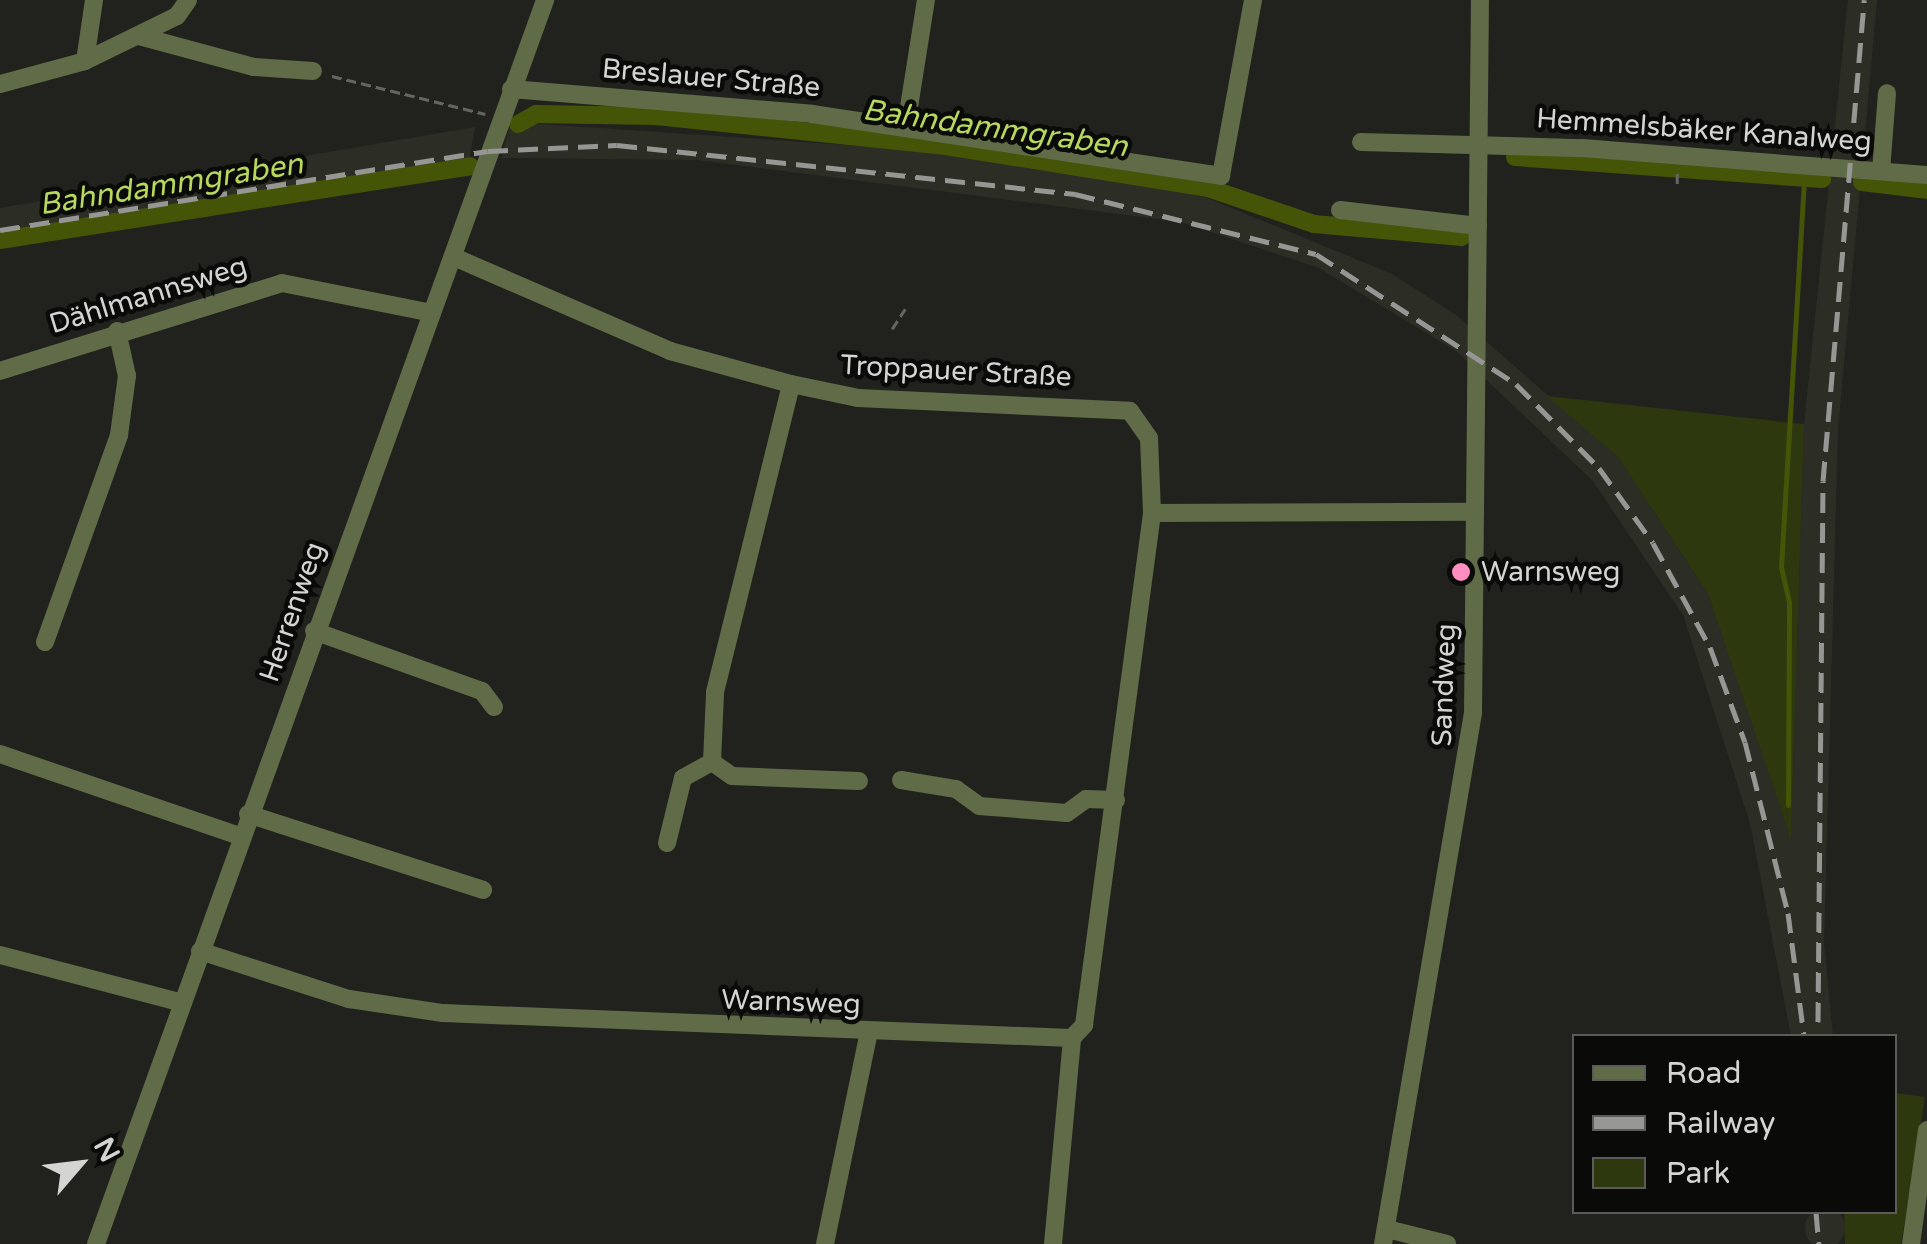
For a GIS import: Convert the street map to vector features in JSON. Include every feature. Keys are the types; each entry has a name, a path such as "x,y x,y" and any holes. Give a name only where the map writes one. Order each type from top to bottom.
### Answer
{"street":[{"path":"85,61 94,0"},
{"path":"0,84 85,61 138,36 188,0"},
{"name":"Herrenweg","path":"96,1244 314,630 454,257 545,0"},
{"path":"906,126 926,0"},
{"name":"Breslauer Straße","path":"511,89 906,126 1221,176 1253,0"},
{"name":"Sandweg","path":"1385,1237 1465,788 1475,512 1480,0"},
{"path":"138,36 254,67 314,72"},
{"path":"1881,170 1887,93"},
{"name":"Hemmelsbäker Kanalweg","path":"1361,142 1478,143 1927,175"},
{"path":"1340,210 1478,226"},
{"name":"Troppauer Straße","path":"454,257 670,351 791,384 858,398 1130,411 1148,438 1152,512"},
{"name":"Dählmannsweg","path":"0,371 282,284 432,313"},
{"path":"44,642 120,434 126,376 117,332"},
{"path":"712,762 714,692 791,384"},
{"path":"1052,1244 1072,1038 1084,1025 1152,512 1475,512"},
{"path":"314,630 482,691 494,707"},
{"path":"0,754 240,836"},
{"path":"712,762 732,776 859,781"},
{"path":"667,842 683,778 712,762"},
{"path":"902,780 956,789 979,806 1067,813 1086,799 1116,800"},
{"path":"248,814 482,890"},
{"name":"Warnsweg","path":"200,951 348,999 443,1013 1072,1038"},
{"path":"0,955 183,1003"},
{"path":"825,1244 869,1032"},
{"path":"1912,1244 1927,1130"},
{"path":"1385,1237 1447,1244"}],"path":[{"path":"314,72 501,118"},
{"path":"892,329 905,309"}],"shaded area":[{"path":"1848,0 1877,0 1838,429 1824,944 1833,1034 1791,1034 1750,823 1683,615 1593,481 1456,351 1319,268 1181,222 698,160 501,158 511,122 978,154 1156,177 1392,274 1456,315 1618,457 1708,594 1791,835 1804,424"},
{"path":"475,127 467,171 0,247 0,208"},
{"path":"1811,1214 1839,1214 1844,1220 1844,1236 1835,1245 1815,1245 1806,1236 1806,1220"}],"green space":[{"path":"1547,396 1804,424 1791,839 1708,594 1618,457"},
{"path":"1897,1093 1925,1097 1901,1244 1845,1244 1844,1214 1897,1214"}],"waterway":[{"name":"Bahndammgraben","path":"518,124 536,114 656,116 946,146 1208,188 1314,224 1461,237"},
{"name":"Bahndammgraben","path":"1515,157 1822,179"},
{"name":"Bahndammgraben","path":"0,240 470,166"},
{"path":"1788,805 1789,602 1781,567 1804,178"},
{"name":"Bahndammgraben","path":"1862,182 1927,190"}],"railway":[{"path":"1818,1022 1823,481 1864,0"},
{"path":"0,230 488,151 617,145 1075,194 1316,254 1516,384 1599,468 1653,543 1710,647 1745,742 1788,913 1804,1034"},
{"path":"1816,1214 1819,1244"}],"place":[{"name":"Warnsweg","path":"1461,572"}]}
